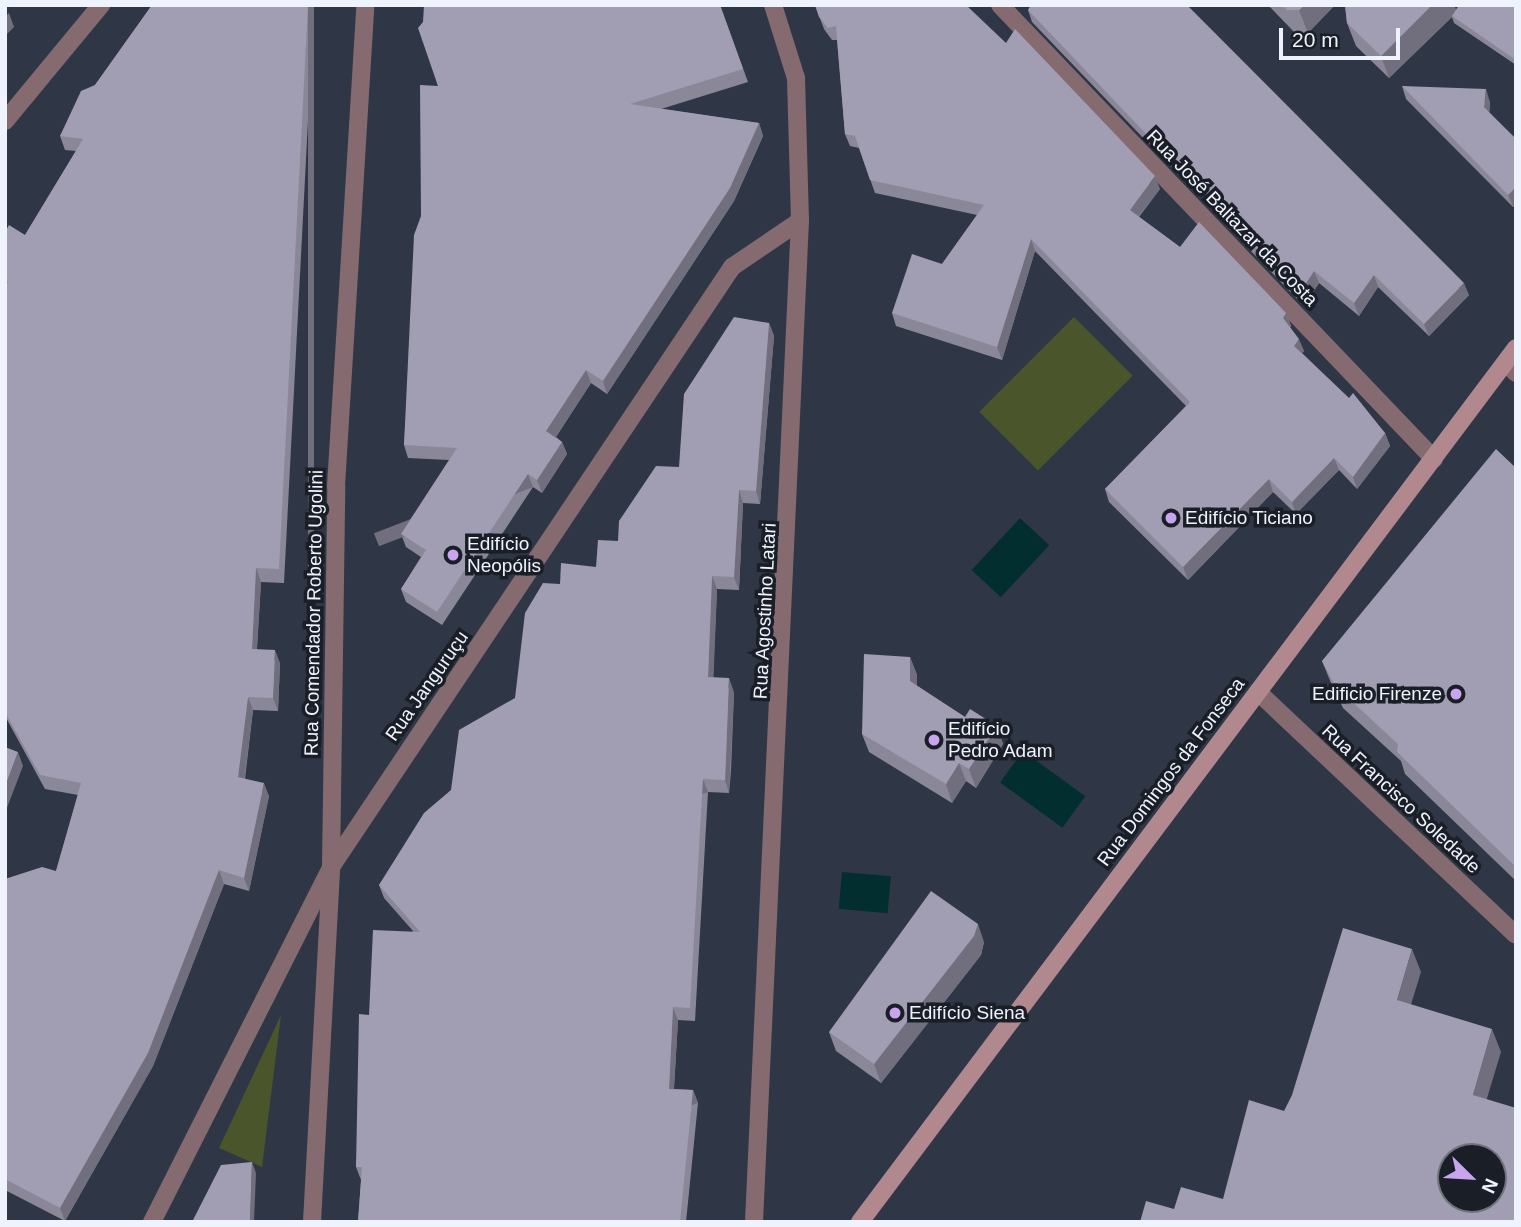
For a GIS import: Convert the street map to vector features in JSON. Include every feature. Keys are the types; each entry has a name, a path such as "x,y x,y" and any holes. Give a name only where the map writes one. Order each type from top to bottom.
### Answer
{"street":[{"path":"5,121 101,5"},
{"name":"Rua Comendador Roberto Ugolini","path":"312,1222 331,867 336,486 365,5"},
{"name":"Rua Agostinho Latari","path":"754,1222 800,221 796,78 774,5"},
{"name":"Rua José Baltazar da Costa","path":"1000,5 1434,460"},
{"name":"Rua Janguruçu","path":"152,1222 331,867 732,267 800,221"},
{"name":"Rua Domingos da Fonseca","path":"860,1222 1258,692 1512,361"},
{"name":"Rua Francisco Soledade","path":"1258,692 1516,935"}],"green space":[{"path":"1074,317 1133,376 1038,470 979,412"},
{"path":"281,1015 262,1167 219,1148"}],"shaded area":[{"path":"1020,518 1049,545 1001,597 972,570"},
{"path":"1023,751 1085,796 1062,828 1000,783"},
{"path":"842,872 891,876 888,913 839,909"}],"building":[{"path":"152,5 308,5 279,569 256,568 252,649 275,650 273,698 248,697 238,777 264,783 244,878 219,870 148,1053 60,1208 5,1179 5,879 42,867 56,871 81,783 40,775 5,712 5,286 8,282 5,280 5,232 9,225 25,235 83,139 60,136 81,91 95,85"},
{"path":"424,5 720,5 743,69 630,104 759,123 730,188 603,381 586,370 546,431 562,442 537,480 528,474 437,612 401,589 426,550 401,534 457,448 404,445 414,235 421,216 420,85 438,86 418,28 423,22"},
{"path":"815,5 966,5 1006,43 1015,29 1155,176 1130,210 1180,247 1199,222 1286,313 1283,318 1299,339 1294,346 1349,398 1353,393 1385,433 1353,477 1334,458 1292,502 1269,479 1183,567 1105,489 1190,402 1031,239 997,347 892,313 912,254 942,264 984,205 870,180 855,136 845,134 836,26 828,28 819,17"},
{"path":"1031,5 1187,5 1464,283 1424,324 1374,275 1354,303 1314,271 1299,294 1213,203 1218,196 1169,158 1028,10"},
{"path":"1282,5 1305,5 1299,10 1287,10"},
{"path":"1345,5 1432,5 1381,56 1347,23"},
{"path":"1459,5 1516,5 1516,60 1452,16"},
{"path":"1402,86 1486,89 1484,107 1516,139 1516,187 1508,195"},
{"path":"734,317 769,323 756,491 739,490 734,577 712,576 708,677 729,678 725,780 703,779 690,1008 673,1007 669,1089 693,1090 680,1222 358,1222 362,1167 356,1167 359,1014 369,1015 373,930 420,932 379,885 424,813 451,790 459,730 515,698 525,613 543,583 560,584 561,563 596,567 598,540 618,541 619,521 656,466 679,467 684,394"},
{"path":"1496,449 1516,468 1516,867 1397,752 1398,744 1335,686 1322,661"},
{"name":"Edifício Pedro Adam","path":"864,654 910,657 910,681 965,717 970,709 997,726 969,769 959,763 946,784 862,734"},
{"path":"5,747 18,752 5,787"},
{"name":"Edifício Siena","path":"931,891 978,924 974,936 874,1064 829,1032"},
{"path":"1343,928 1412,949 1397,1000 1492,1029 1473,1095 1516,1108 1516,1222 1140,1222 1146,1201 1174,1209 1181,1187 1223,1199 1249,1100 1284,1111 1292,1095"},
{"path":"252,1162 250,1222 192,1222 221,1165"}],"place":[{"name":"Edifício Ticiano","path":"1171,518"},
{"name":"Edifício Neopólis","path":"453,555"},
{"name":"Edificio Firenze","path":"1456,694"},
{"name":"Edifício Pedro Adam","path":"934,740"},
{"name":"Edifício Siena","path":"895,1013"}]}
